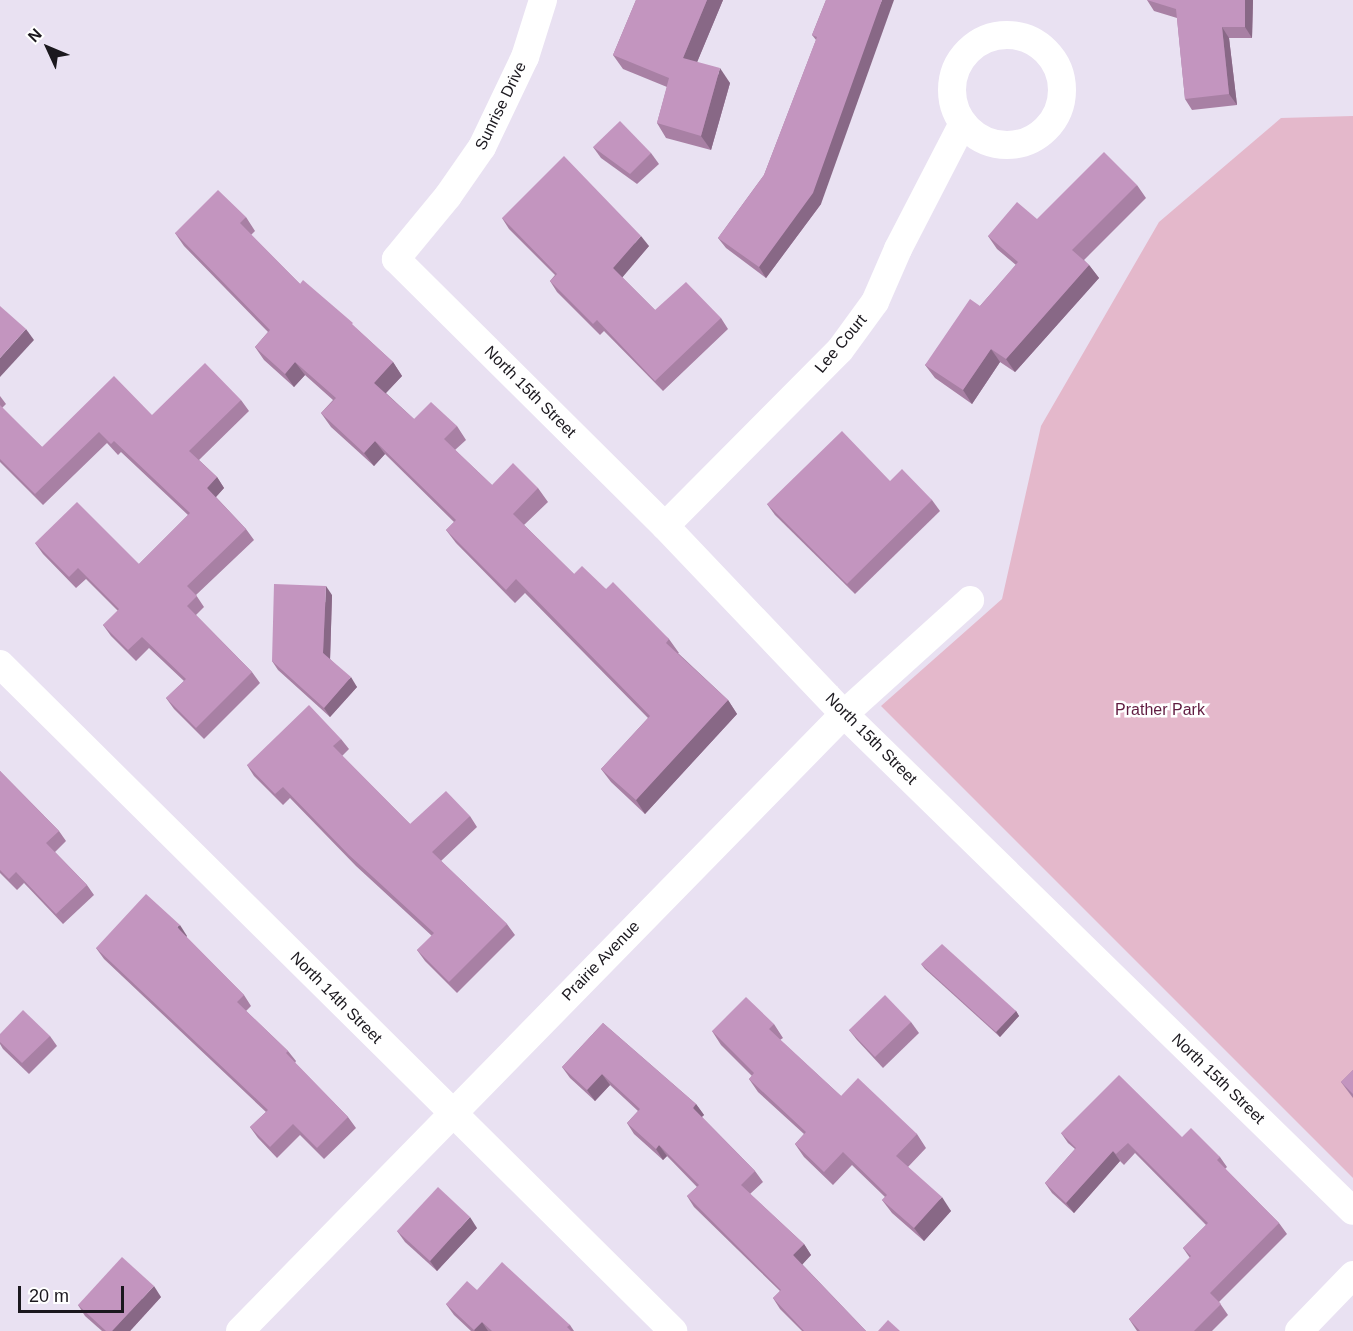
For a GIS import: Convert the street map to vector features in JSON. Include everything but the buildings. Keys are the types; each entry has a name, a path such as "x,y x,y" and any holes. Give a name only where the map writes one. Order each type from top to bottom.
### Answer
{"street":[{"name":"Sunrise Drive","path":"396,259 448,196 482,147 525,57 543,0"},
{"name":"Lee Court","path":"665,526 840,350 876,302 898,249 963,123"},
{"name":"North 15th Street","path":"396,259 665,526 844,714 1353,1211"},
{"name":"Prairie Avenue","path":"240,1331 844,714 970,600"},
{"name":"North 14th Street","path":"0,664 673,1331"},
{"path":"1299,1331 1353,1275"}],"green space":[{"name":"Prather Park","path":"1353,116 1353,1178 881,706 1002,599 1041,426 1159,222 1281,118"}]}
